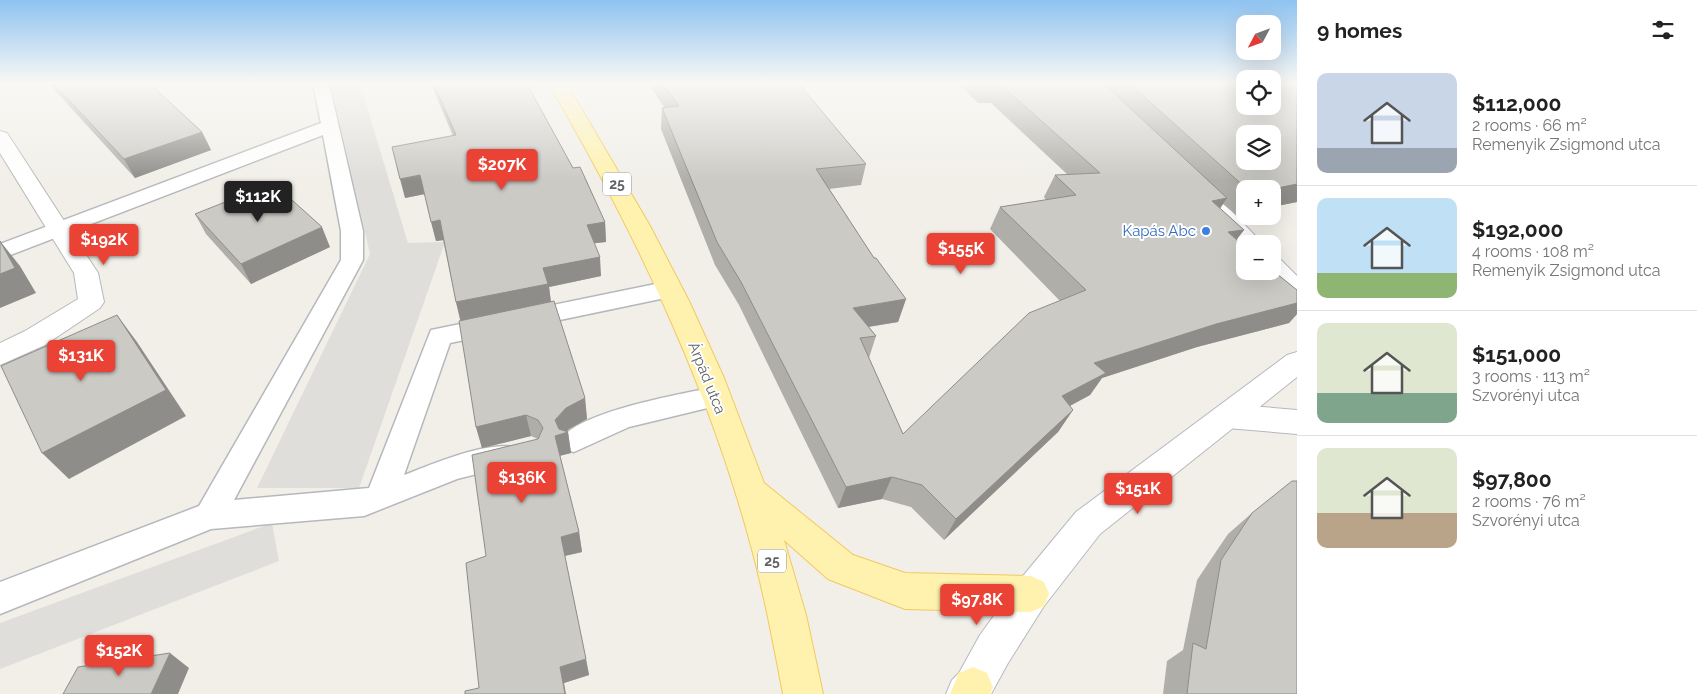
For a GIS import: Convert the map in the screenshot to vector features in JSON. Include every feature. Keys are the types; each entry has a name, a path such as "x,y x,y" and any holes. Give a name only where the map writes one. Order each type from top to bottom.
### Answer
{"main road":[{"name":"Árpád utca","path":"578,116 601,153 670,288 752,492 792,630 803,694"},
{"path":"752,492 841,567 905,591 1030,594"}],"street":[{"path":"0,137 86,273 91,302 35,338 0,355"},
{"path":"1203,195 1242,235"},
{"path":"1281,275 1297,291"},
{"path":"970,692 994,649 1030,594 1088,523 1297,362"},
{"path":"1227,416 1297,422"}],"lane":[{"path":"210,516 352,260 352,231 328,116"},
{"path":"0,252 330,126"},
{"path":"381,496 440,336 670,288"},
{"path":"574,441 623,418 715,397"},
{"path":"0,598 210,516 364,503 454,468 531,450"}],"shaded area":[{"path":"338,116 370,116 408,243 445,242 359,488 257,488 370,254"},
{"path":"272,523 279,561 0,669 0,623"}],"building":[{"path":"84,116 185,116 202,132 124,159"},
{"path":"448,116 545,116 573,168 580,167 605,222 587,225 600,257 543,268 548,284 456,302 440,220 431,222 420,175 400,179 392,147 456,135"},
{"path":"665,116 826,116 866,164 816,169 874,258 876,258 906,299 853,308 876,336 860,338 903,434 1029,313 1086,290 1000,207 1076,195 1055,175 1100,173 1036,116 1139,116 1227,198 1212,201 1236,223 1236,225 1244,230 1228,232 1236,239 1236,280 1281,280 1281,277 1297,290 1297,303 1216,324 1094,363 1106,373 1062,396 1073,410 956,519 922,485 892,477 846,487 741,282 717,242"},
{"path":"1166,116 1297,116 1297,184 1281,187 1281,180 1237,180"},
{"path":"273,183 322,227 241,264 195,214"},
{"path":"0,241 15,268 0,274"},
{"path":"554,301 585,398 566,408 555,420 559,429 568,432 555,436 579,532 561,537 586,659 560,667 565,694 465,694 465,691 479,688 466,563 486,556 472,455 538,439 543,428 538,420 526,415 476,427 459,321"},
{"path":"117,315 166,390 42,453 1,366"},
{"path":"1292,481 1297,481 1297,694 1187,694 1193,643 1206,649 1221,560 1252,513"},
{"path":"170,653 151,694 63,694 78,667"}],"place":[{"name":"Kapás Abc","path":"1206,231"}]}
